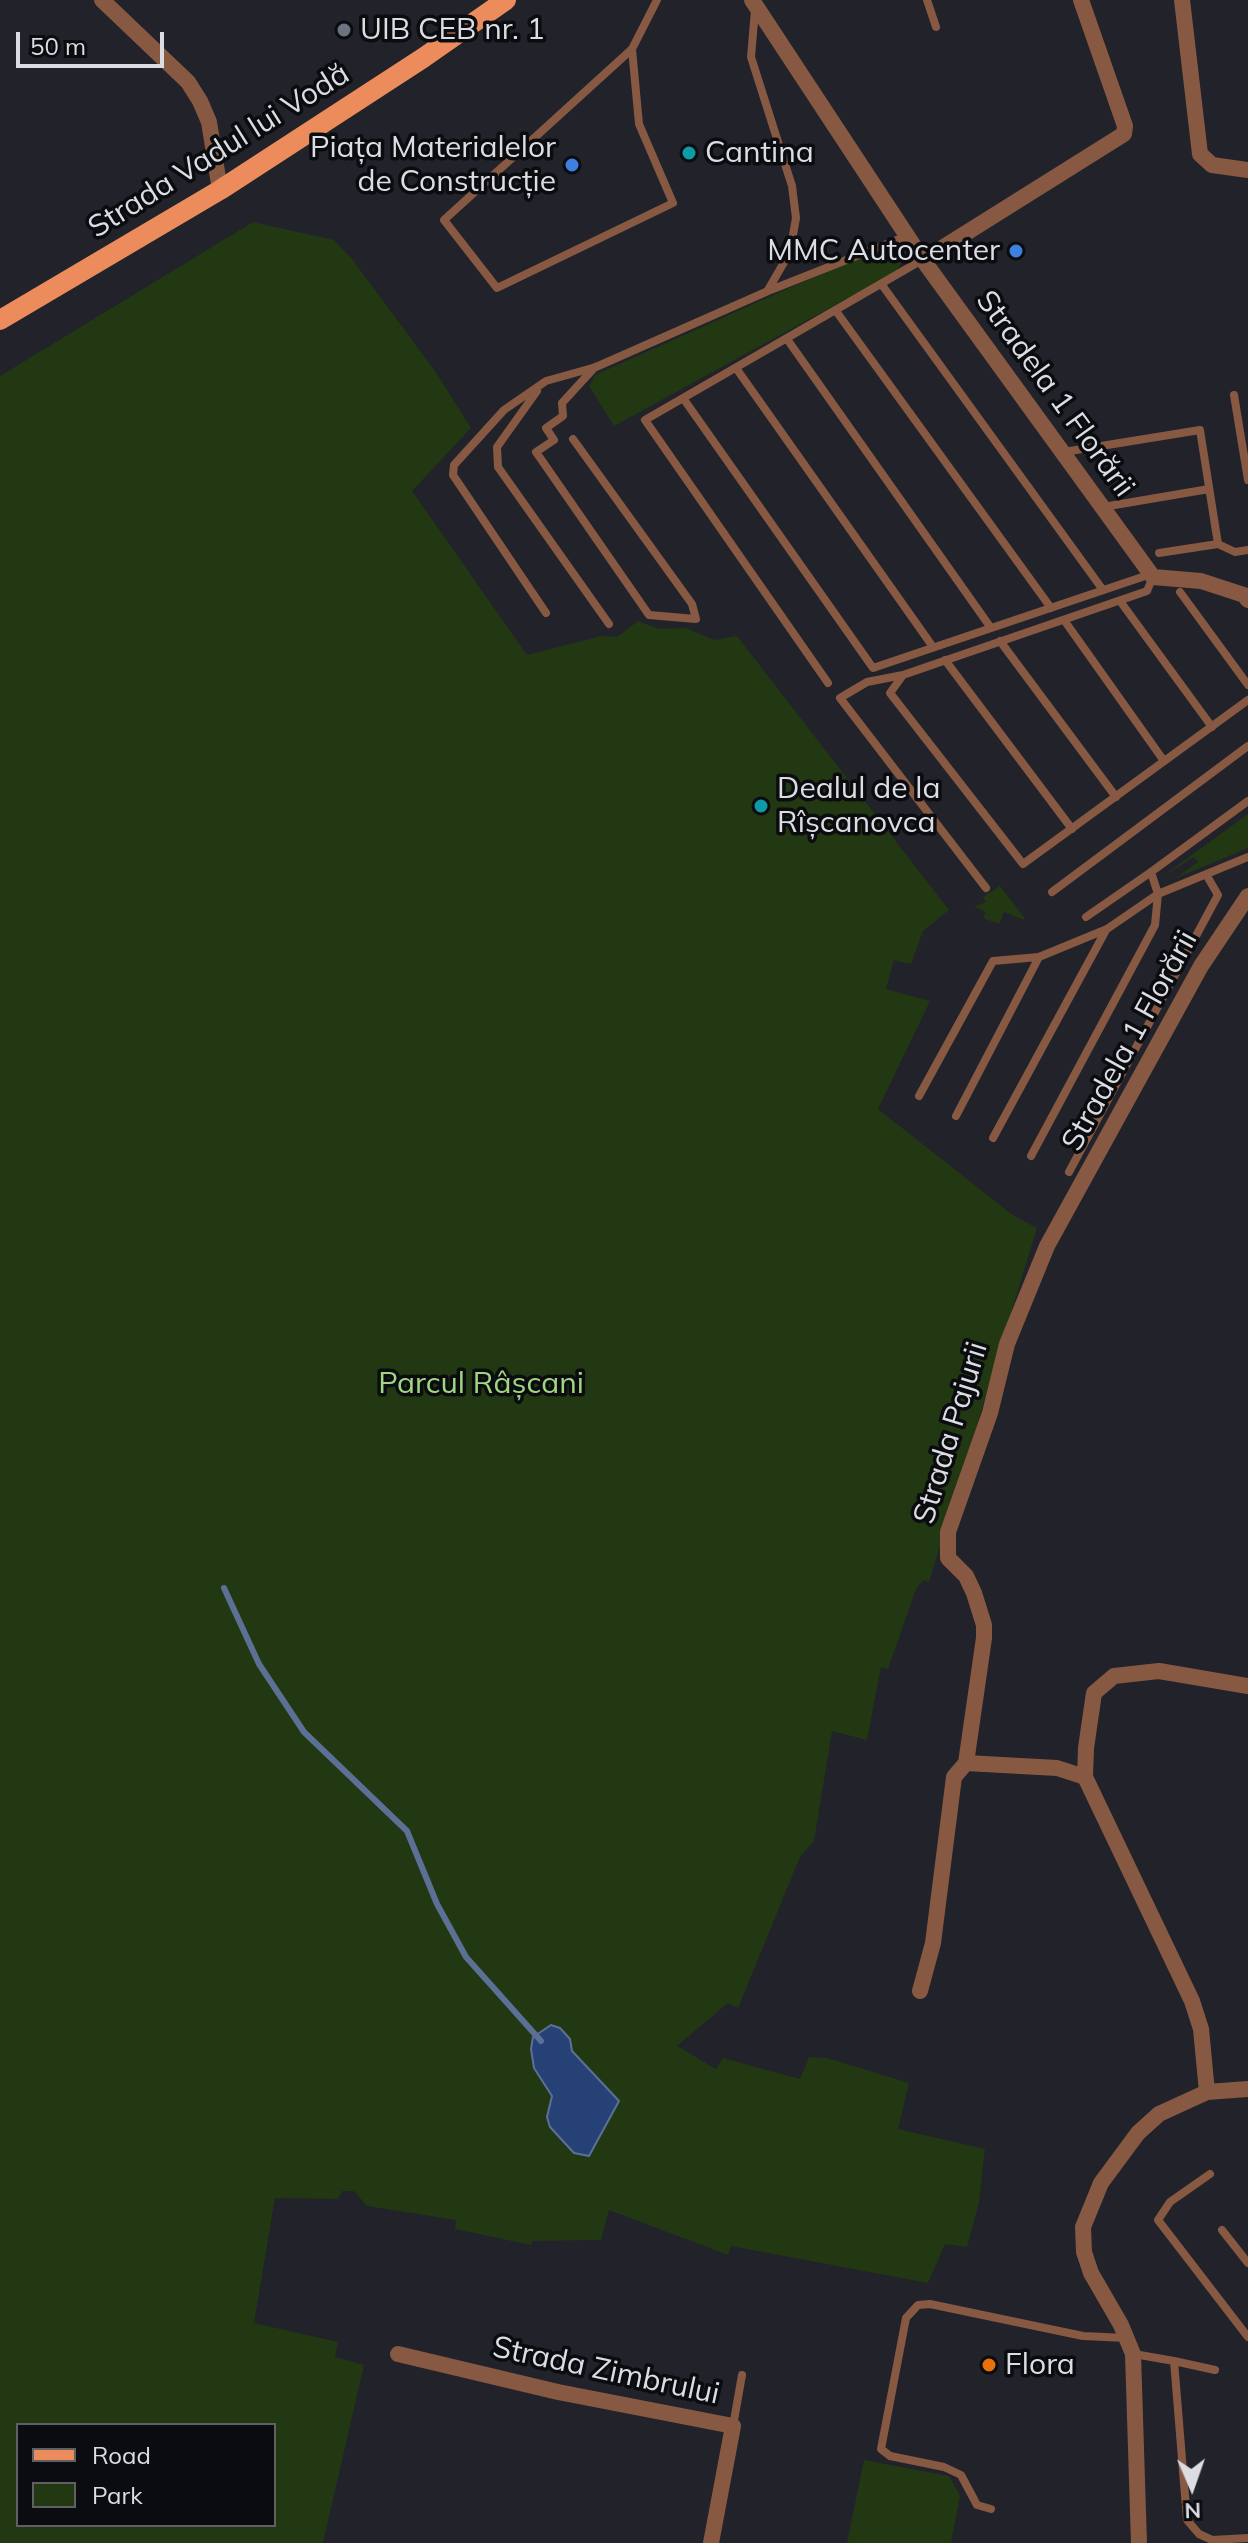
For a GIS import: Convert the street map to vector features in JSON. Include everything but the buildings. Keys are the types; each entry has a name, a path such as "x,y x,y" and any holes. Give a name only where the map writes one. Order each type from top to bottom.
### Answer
{"main road":[{"name":"Strada Vadul lui Vodă","path":"0,320 220,190 506,0"}],"street":[{"path":"102,0 188,82 200,101 209,122 220,190"},
{"path":"923,260 1124,134 1125,126 1081,0"},
{"path":"1182,0 1200,154 1212,165 1248,170"},
{"name":"Stradela 1 Florării","path":"754,3 923,260 1152,576"},
{"path":"1152,576 1201,581 1248,600"},
{"name":"Stradela 1 Florării","path":"1064,1215 1201,966 1248,896"},
{"name":"Strada Pajurii","path":"920,1991 933,1943 954,1777 966,1763 984,1625 966,1576 948,1558 946,1545 967,1471 990,1413 1007,1344 1047,1246 1064,1215"},
{"path":"1207,2092 1201,2029 1184,1980 1169,1957 1085,1777 1094,1693 1114,1676 1159,1671 1248,1686"},
{"path":"966,1763 1057,1768 1085,1777"},
{"path":"1139,2543 1127,2339 1091,2273 1084,2252 1083,2227 1101,2183 1138,2133 1159,2114 1207,2092 1248,2089"},
{"name":"Strada Zimbrului","path":"398,2354 558,2392 733,2426 711,2543"}],"lane":[{"path":"632,49 639,124 673,203 497,288 444,220 632,49 657,0"},
{"path":"927,0 936,27"},
{"path":"754,3 751,57 792,186 796,218 790,252 768,291"},
{"path":"546,613 453,475 454,465 504,410 546,381 596,367 768,291 908,236"},
{"path":"828,683 645,420 923,260"},
{"path":"882,285 1103,590"},
{"path":"836,311 1051,608"},
{"path":"787,339 991,628"},
{"path":"573,439 692,604 696,619 649,615 536,452 554,440 546,428 563,416 562,403 596,367"},
{"path":"736,368 933,647"},
{"path":"546,381 519,413 494,457 609,624"},
{"path":"1234,395 1248,480"},
{"path":"683,398 873,668 1152,576"},
{"path":"1064,452 1200,430 1218,544"},
{"path":"1103,507 1209,489"},
{"path":"1159,553 1218,544 1235,552 1248,550"},
{"path":"986,888 840,698 867,682 903,675 1147,591 1152,576"},
{"path":"1180,592 1248,685"},
{"path":"1120,601 1212,727"},
{"path":"1064,620 1164,761"},
{"path":"1000,641 1116,797"},
{"path":"945,660 1072,829"},
{"path":"903,675 890,693 1023,864 1248,700"},
{"path":"1052,892 1248,746"},
{"path":"1086,917 1248,801"},
{"path":"919,1096 993,961 1039,957 1107,929 1158,894 1248,857"},
{"path":"1031,1156 1155,925 1158,894 1151,872"},
{"path":"1069,1172 1218,895 1207,876"},
{"path":"993,1138 1107,929"},
{"path":"956,1116 1039,957"},
{"path":"1210,2174 1170,2202 1158,2220 1248,2337"},
{"path":"1222,2230 1248,2263"},
{"path":"991,2509 977,2505 961,2475 944,2467 890,2456 881,2449 906,2318 918,2305 930,2304 1083,2336 1127,2339 1174,2361 1215,2370"},
{"path":"1174,2361 1187,2520 1199,2534 1212,2540 1248,2538"},
{"path":"733,2426 742,2375"}],"green space":[{"name":"Parcul Râșcani","path":"253,222 334,240 352,259 435,371 471,428 412,491 527,655 601,636 617,637 638,621 659,629 686,628 714,640 737,636 949,910 923,931 911,964 894,960 886,989 930,1001 878,1109 1014,1216 1037,1228 929,1582 923,1580 916,1589 888,1669 881,1667 867,1740 832,1731 814,1841 800,1857 738,2008 728,2003 677,2046 716,2069 723,2058 800,2079 809,2057 827,2058 909,2083 898,2129 985,2149 979,2202 967,2247 945,2244 928,2283 731,2246 728,2255 609,2210 601,2240 532,2241 531,2245 455,2229 456,2220 367,2206 354,2191 342,2191 338,2199 275,2198 254,2323 338,2342 335,2357 364,2365 323,2543 0,2543 0,376"},
{"path":"897,249 904,257 897,271 614,426 589,386 595,375 760,301 864,255"},
{"path":"1248,814 1248,848 1174,879 1198,862 1194,857 1159,879"},
{"path":"1000,886 1024,920 1004,912 999,924 983,918 986,912 974,907 986,902 983,897"},
{"path":"864,2460 949,2476 960,2496 951,2543 847,2543"}],"water":[{"path":"551,2025 560,2028 570,2039 572,2051 619,2101 589,2156 574,2153 550,2127 547,2117 552,2096 534,2068 531,2049 533,2037"}],"waterway":[{"path":"224,1588 259,1664 304,1732 407,1831 437,1904 466,1957 541,2041"}],"place":[{"name":"UIB CEB nr. 1","path":"344,30"},
{"name":"Cantina","path":"689,153"},
{"name":"Piața Materialelor de Construcție","path":"572,165"},
{"name":"MMC Autocenter","path":"1016,251"},
{"name":"Dealul de la Rîșcanovca","path":"761,806"},
{"name":"Flora","path":"989,2365"}]}
